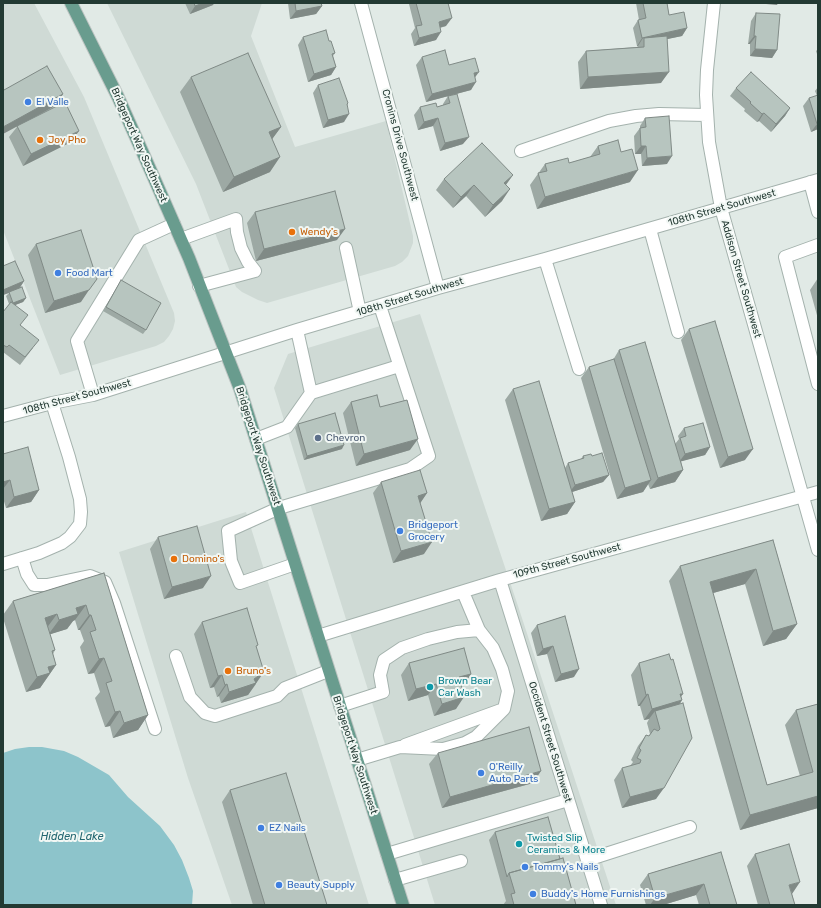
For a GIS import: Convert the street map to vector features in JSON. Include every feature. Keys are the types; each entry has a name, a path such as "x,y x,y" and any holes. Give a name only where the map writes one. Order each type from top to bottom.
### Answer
{"main road":[{"name":"Bridgeport Way Southwest","path":"71,3 124,110 181,239 240,389 279,508 328,671 403,905"}],"street":[{"name":"Cronins Drive Southwest","path":"362,3 438,288"},
{"name":"Addison Street Southwest","path":"714,3 707,70 707,115 709,142 721,208 818,550"},
{"path":"521,151 609,121 636,116 659,114 707,115"},
{"path":"814,181 818,212"},
{"name":"108th Street Southwest","path":"3,416 93,394 225,352 438,288 545,259 814,181"},
{"path":"181,239 236,219 236,232 241,248 255,271 199,286"},
{"path":"93,394 77,341 139,240 174,224"},
{"path":"650,229 678,332"},
{"path":"818,245 785,256 818,384"},
{"path":"346,248 360,312"},
{"path":"545,259 579,369"},
{"path":"295,564 240,583 231,561 228,531 279,508 410,469 429,456 380,306"},
{"path":"297,330 311,393"},
{"path":"256,439 287,427 311,393 399,366"},
{"path":"3,564 53,548 62,543 76,530 81,518 81,506 77,485 52,403"},
{"name":"109th Street Southwest","path":"318,636 500,580 818,492"},
{"path":"22,558 27,574 34,585 47,585 90,576 105,582 114,603 155,729"},
{"name":"Occident Street Southwest","path":"500,580 601,905"},
{"path":"400,746 443,749 465,743 476,737 504,709 508,691 502,669 493,648 479,630 463,592"},
{"path":"340,706 383,692 380,675 384,660 402,648 428,639 457,632 479,630"},
{"path":"176,656 190,697 204,713 215,716 277,696 285,688 328,671"},
{"path":"357,760 504,709"},
{"path":"387,854 568,800"},
{"path":"587,860 690,828"},
{"path":"395,880 461,861"}],"shaded area":[{"path":"3,3 34,3 84,97 174,313 175,321 173,329 164,342 156,346 60,375 3,230"},
{"path":"107,3 262,3 251,36 295,147 386,121 413,236 413,243 408,256 395,266 267,303 242,292 236,287 196,184"},
{"path":"420,314 616,905 435,905 274,388 288,354"},
{"path":"246,512 369,905 232,905 188,778 119,552"}],"water":[{"name":"Hidden Lake","path":"29,747 42,747 64,751 78,757 109,775 128,797 160,826 174,845 182,860 193,891 192,905 3,905 3,753"}],"building":[{"path":"194,3 203,3 195,6"},
{"path":"295,3 321,3 322,6 296,11"},
{"path":"416,3 448,3 452,18 439,22 441,32 419,38 416,26 422,25"},
{"path":"643,3 667,3 669,15 684,12 687,28 642,38 638,20 646,18"},
{"path":"756,13 780,14 777,50 755,49 756,36 754,36"},
{"path":"326,30 329,41 331,41 335,53 332,54 336,67 314,74 303,37"},
{"path":"667,36 669,72 588,77 586,51 644,47 644,38"},
{"path":"445,50 449,65 475,58 479,72 474,73 476,82 432,94 422,57"},
{"path":"248,53 281,127 269,132 280,157 234,177 191,77"},
{"name":"El Valle","path":"47,66 63,94 3,127 3,88 4,90"},
{"path":"751,72 790,108 776,124 764,113 762,114 736,88"},
{"path":"339,78 348,103 349,114 328,120 318,85"},
{"path":"457,94 469,137 445,143 438,118 424,122 420,107 436,103 437,107 450,103 448,96"},
{"path":"818,95 818,123 817,124 809,98"},
{"name":"Joy Pho","path":"65,102 79,131 31,154 17,126"},
{"path":"669,116 672,156 647,158 646,146 641,146 640,128 646,127 645,118"},
{"path":"618,140 621,152 632,149 638,170 545,197 538,173 547,171 545,164 568,158 569,163 600,154 598,146"},
{"path":"482,143 513,175 504,183 510,189 493,205 474,185 461,197 444,179"},
{"name":"Wendy's","path":"335,191 345,229 264,249 255,212"},
{"name":"Food Mart","path":"81,230 97,279 89,290 54,301 36,244"},
{"path":"15,261 24,281 3,290 3,266"},
{"path":"121,280 161,303 146,330 106,307"},
{"path":"22,287 26,298 13,303 9,292"},
{"path":"11,302 28,315 20,325 39,340 25,357 9,345 7,347 3,345 3,312"},
{"path":"715,321 753,449 728,457 689,329"},
{"path":"645,342 683,470 658,478 619,350"},
{"path":"614,359 651,480 625,488 589,367"},
{"path":"539,381 575,502 549,509 513,389"},
{"path":"377,395 380,407 407,400 418,439 364,454 351,402"},
{"name":"Chevron","path":"335,413 344,445 307,456 298,424"},
{"path":"703,423 710,447 685,454 680,438 686,436 684,428"},
{"path":"28,447 39,490 14,497 10,480 3,482 3,454"},
{"path":"602,453 609,475 575,485 568,463 584,458 583,456 591,454 592,456"},
{"name":"Bridgeport Grocery","path":"420,470 427,493 418,496 432,542 401,551 381,482"},
{"name":"Domino's","path":"197,526 211,576 172,587 158,537"},
{"path":"773,540 797,624 773,631 756,569 710,582 767,785 813,772 796,710 818,704 818,796 750,815 680,566"},
{"path":"104,573 148,715 124,723 120,711 115,712 106,683 112,681 104,658 99,659 90,632 96,630 86,605 76,608 78,614 59,620 57,614 45,618 55,650 52,651 56,665 48,667 50,673 37,677 13,601"},
{"name":"Bruno's","path":"247,608 264,672 254,679 256,683 229,692 222,675 218,676 202,622"},
{"path":"565,616 579,669 561,674 553,646 543,649 537,625"},
{"path":"464,648 471,674 459,677 464,697 442,704 436,684 416,689 409,663"},
{"path":"669,654 671,660 673,659 683,694 680,694 682,700 652,709 648,694 646,695 639,663"},
{"path":"683,703 692,738 664,788 630,797 622,768 640,763 641,760 637,758 641,750 639,748 646,735 649,736 654,729 658,731 660,729 655,711"},
{"name":"O'Reilly Auto Parts","path":"529,727 541,771 450,797 438,753"},
{"path":"286,773 327,905 265,905 230,790"},
{"path":"548,817 560,859 509,873 507,877 495,832"},
{"path":"789,844 800,882 789,885 795,905 770,905 755,854"},
{"path":"721,852 737,905 710,905 704,884 655,898 648,874"},
{"name":"Buddy's Home Furnishings","path":"563,858 576,905 514,905 511,894 515,893 509,873"}],"place":[{"name":"El Valle","path":"28,102"},
{"name":"Joy Pho","path":"40,140"},
{"name":"Wendy's","path":"292,232"},
{"name":"Food Mart","path":"58,273"},
{"name":"Chevron","path":"318,438"},
{"name":"Bridgeport Grocery","path":"400,531"},
{"name":"Domino's","path":"174,559"},
{"name":"Bruno's","path":"228,671"},
{"name":"Brown Bear Car Wash","path":"430,687"},
{"name":"O'Reilly Auto Parts","path":"481,773"},
{"name":"EZ Nails","path":"261,828"},
{"name":"Twisted Slip Ceramics & More","path":"519,844"},
{"name":"Tommy's Nails","path":"525,867"},
{"name":"Beauty Supply","path":"279,885"},
{"name":"Buddy's Home Furnishings","path":"533,894"}]}
